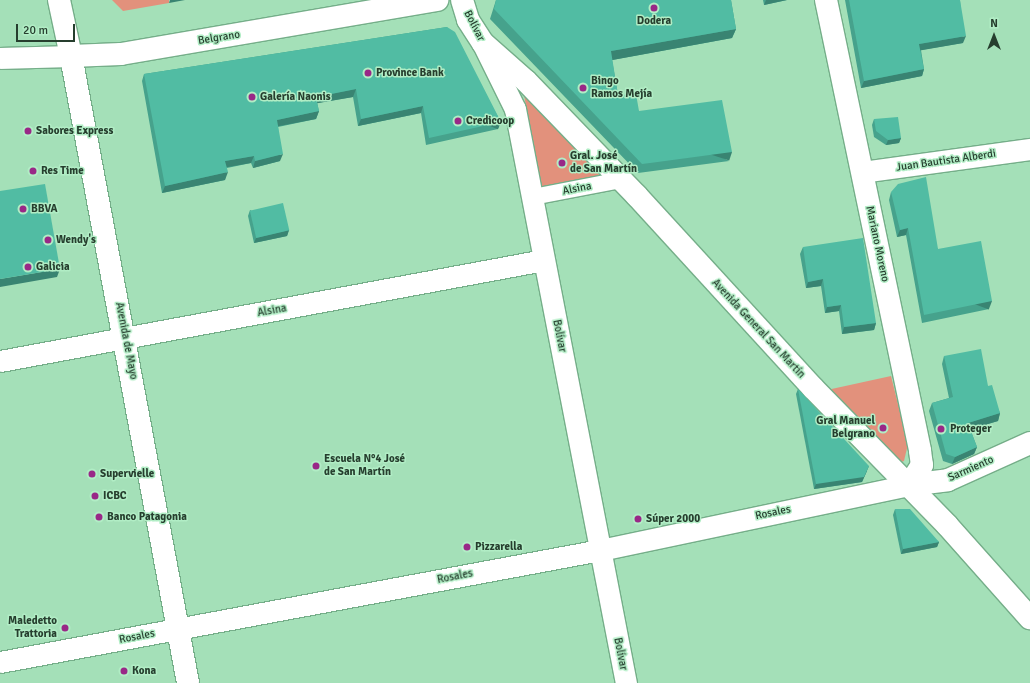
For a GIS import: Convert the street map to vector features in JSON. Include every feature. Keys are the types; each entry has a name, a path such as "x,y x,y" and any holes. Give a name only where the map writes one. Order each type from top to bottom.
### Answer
{"street":[{"name":"Avenida de Mayo","path":"59,0 126,337 188,683"},
{"name":"Belgrano","path":"0,58 121,54 437,0"},
{"name":"Bolívar","path":"462,0 468,20 483,44 515,109 626,683"},
{"name":"Mariano Moreno","path":"826,0 920,451 922,465 909,485"},
{"name":"Avenida General San Martín","path":"483,44 526,81 621,180 812,388 909,485 1030,618"},
{"name":"Juan Bautista Alberdi","path":"862,172 1030,149"},
{"name":"Alsina","path":"533,197 621,180"},
{"name":"Alsina","path":"0,361 544,260"},
{"name":"Sarmiento","path":"909,485 948,480 1030,442"},
{"name":"Rosales","path":"0,662 600,550 909,485"}],"shaded area":[{"path":"112,0 169,0 169,3 123,11"},
{"path":"524,95 529,97 601,177 544,202"},
{"path":"891,376 908,444 904,461 896,464 827,390"}],"building":[{"path":"496,0 731,0 736,29 611,51 618,95 636,94 639,111 722,100 732,152 642,164 494,9"},
{"path":"849,0 960,0 966,36 919,44 924,69 864,81"},
{"path":"447,27 455,32 501,122 429,138 423,106 361,119 356,89 316,97 319,111 277,120 283,154 255,161 254,156 225,161 228,172 165,186 144,74"},
{"path":"898,117 901,138 888,140 876,131 874,119"},
{"path":"926,177 938,249 981,241 992,301 924,315 908,228 900,230 891,192 898,184"},
{"path":"45,184 60,269 0,279 0,191"},
{"path":"283,203 289,230 256,238 250,211"},
{"path":"863,238 876,323 844,327 841,305 827,307 823,279 808,282 803,247"},
{"path":"981,349 988,386 992,385 1000,413 968,423 977,447 955,457 946,454 932,403 953,397 944,356"},
{"path":"798,389 869,466 864,477 816,484"},
{"path":"895,509 910,509 939,542 903,549"}],"place":[{"name":"Dodera","path":"654,8"},
{"name":"Province Bank","path":"368,73"},
{"name":"Bingo Ramos Mejía","path":"583,88"},
{"name":"Galería Naonis","path":"252,97"},
{"name":"Credicoop","path":"458,121"},
{"name":"Sabores Express","path":"28,131"},
{"name":"Gral. José de San Martín","path":"562,163"},
{"name":"Res Time","path":"33,171"},
{"name":"BBVA","path":"23,209"},
{"name":"Wendy's","path":"48,240"},
{"name":"Galicia","path":"28,267"},
{"name":"Gral Manuel Belgrano","path":"883,428"},
{"name":"Proteger","path":"941,429"},
{"name":"Escuela N°4 José de San Martín","path":"316,466"},
{"name":"Supervielle","path":"92,474"},
{"name":"ICBC","path":"95,496"},
{"name":"Banco Patagonia","path":"99,517"},
{"name":"Súper 2000","path":"638,519"},
{"name":"Pizzarella","path":"467,547"},
{"name":"Maledetto Trattoria","path":"65,628"},
{"name":"Kona","path":"124,671"}]}
